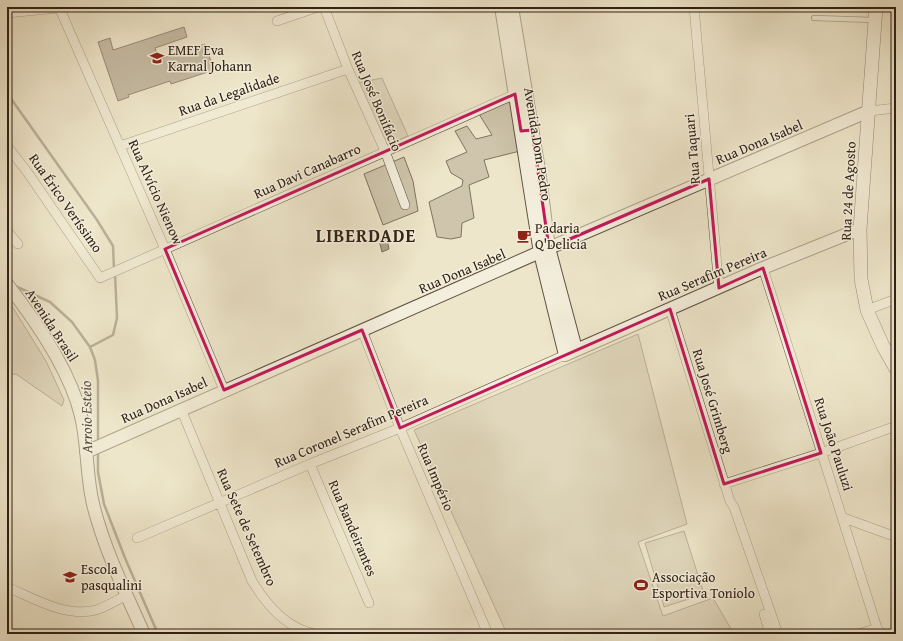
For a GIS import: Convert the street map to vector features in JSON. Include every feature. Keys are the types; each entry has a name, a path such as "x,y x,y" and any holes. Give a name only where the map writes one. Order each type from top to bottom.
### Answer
{"main road":[{"name":"Rua 24 de Agosto","path":"876,7 860,229 861,279 867,310 883,346 896,369"}],"street":[{"path":"7,13 62,7"},
{"name":"Rua Alvício Nienow","path":"62,7 120,146 166,249 224,390"},
{"path":"277,21 318,7"},
{"name":"Rua José Bonifácio","path":"324,7 348,69 385,152 405,205"},
{"name":"Avenida Dom Pedro","path":"501,7 509,22 545,251 565,355"},
{"name":"Avenida Dom Pedro","path":"509,22 512,7"},
{"name":"Rua Taquari","path":"694,7 719,288"},
{"name":"Rua da Legalidade","path":"120,146 348,69"},
{"name":"Rua Davi Canabarro","path":"105,276 521,92"},
{"name":"Rua Dona Isabel","path":"90,450 224,390 869,111 896,108"},
{"name":"Rua Érico Veríssimo","path":"7,148 28,173 105,276"},
{"name":"Rua Serafim Pereira","path":"576,349 763,268 860,229"},
{"path":"7,231 18,244"},
{"name":"Avenida Dom Pedro","path":"545,251 576,349"},
{"name":"Rua João Pauluzi","path":"763,268 879,631"},
{"name":"Avenida Brasil","path":"10,288 47,342 70,383 90,450"},
{"path":"867,310 896,299"},
{"name":"Rua José Grimberg","path":"670,309 724,484 730,501 734,507 778,634"},
{"name":"Rua Império","path":"362,330 400,428 488,634"},
{"name":"Rua Coronel Serafim Pereira","path":"137,538 310,464 400,428 576,349"},
{"name":"Rua Sete de Setembro","path":"181,409 252,581 264,600 280,615 295,627 314,634"},
{"path":"724,484 896,426"},
{"path":"90,450 93,502 100,529 111,559 144,634"},
{"name":"Rua Bandeirantes","path":"310,464 369,603"},
{"name":"Rua José Grimberg","path":"730,501 728,509 770,634"},
{"path":"844,518 896,537"},
{"path":"7,587 56,607 71,611 96,610 127,595"},
{"path":"859,634 879,631"}],"lane":[{"path":"814,18 876,20"}],"highlighted area":[{"path":"515,94 521,131 532,130 549,248 709,179 719,288 763,268 821,453 724,484 670,309 400,428 362,330 224,390 165,249"}],"shaded area":[{"path":"382,78 408,136 386,145 358,83"},
{"path":"516,98 520,151 484,160 489,177 469,185 474,218 462,223 461,237 451,239 437,237 429,202 462,186 463,180 451,173 446,161 467,152 455,131 467,126 476,139 492,135 479,114"},
{"path":"404,157 413,181 418,211 383,225 364,174"},
{"path":"387,239 389,249 382,252 379,240"},
{"path":"7,298 46,361 64,400 62,406 16,374 7,375"},
{"path":"638,334 687,524 638,542 663,616 713,598 734,634 507,634 414,430"},
{"path":"684,531 704,594 664,607 645,543"}],"building":[{"name":"EMEF Eva Karnal Johann","path":"184,27 187,37 155,48 159,59 205,44 214,70 171,84 170,81 128,95 129,97 118,101 98,42 110,38 113,50"}],"waterway":[{"name":"Arroio Esteio","path":"7,93 97,220 113,246 114,269"},
{"name":"Arroio Esteio","path":"90,347 113,335 117,318 115,274"},
{"name":"Arroio Esteio","path":"15,286 50,302 72,322 90,347 95,360 98,381 98,442"},
{"name":"Arroio Esteio","path":"98,451 98,472 104,504 125,558 158,634"}],"place":[{"name":"EMEF Eva Karnal Johann","path":"157,58"},
{"name":"Padaria Q'Delicia","path":"524,236"},
{"name":"Escola pasqualini","path":"70,577"},
{"name":"Associação Esportiva Toniolo","path":"641,585"}],"district":[{"name":"LIBERDADE","path":"366,235"}]}
